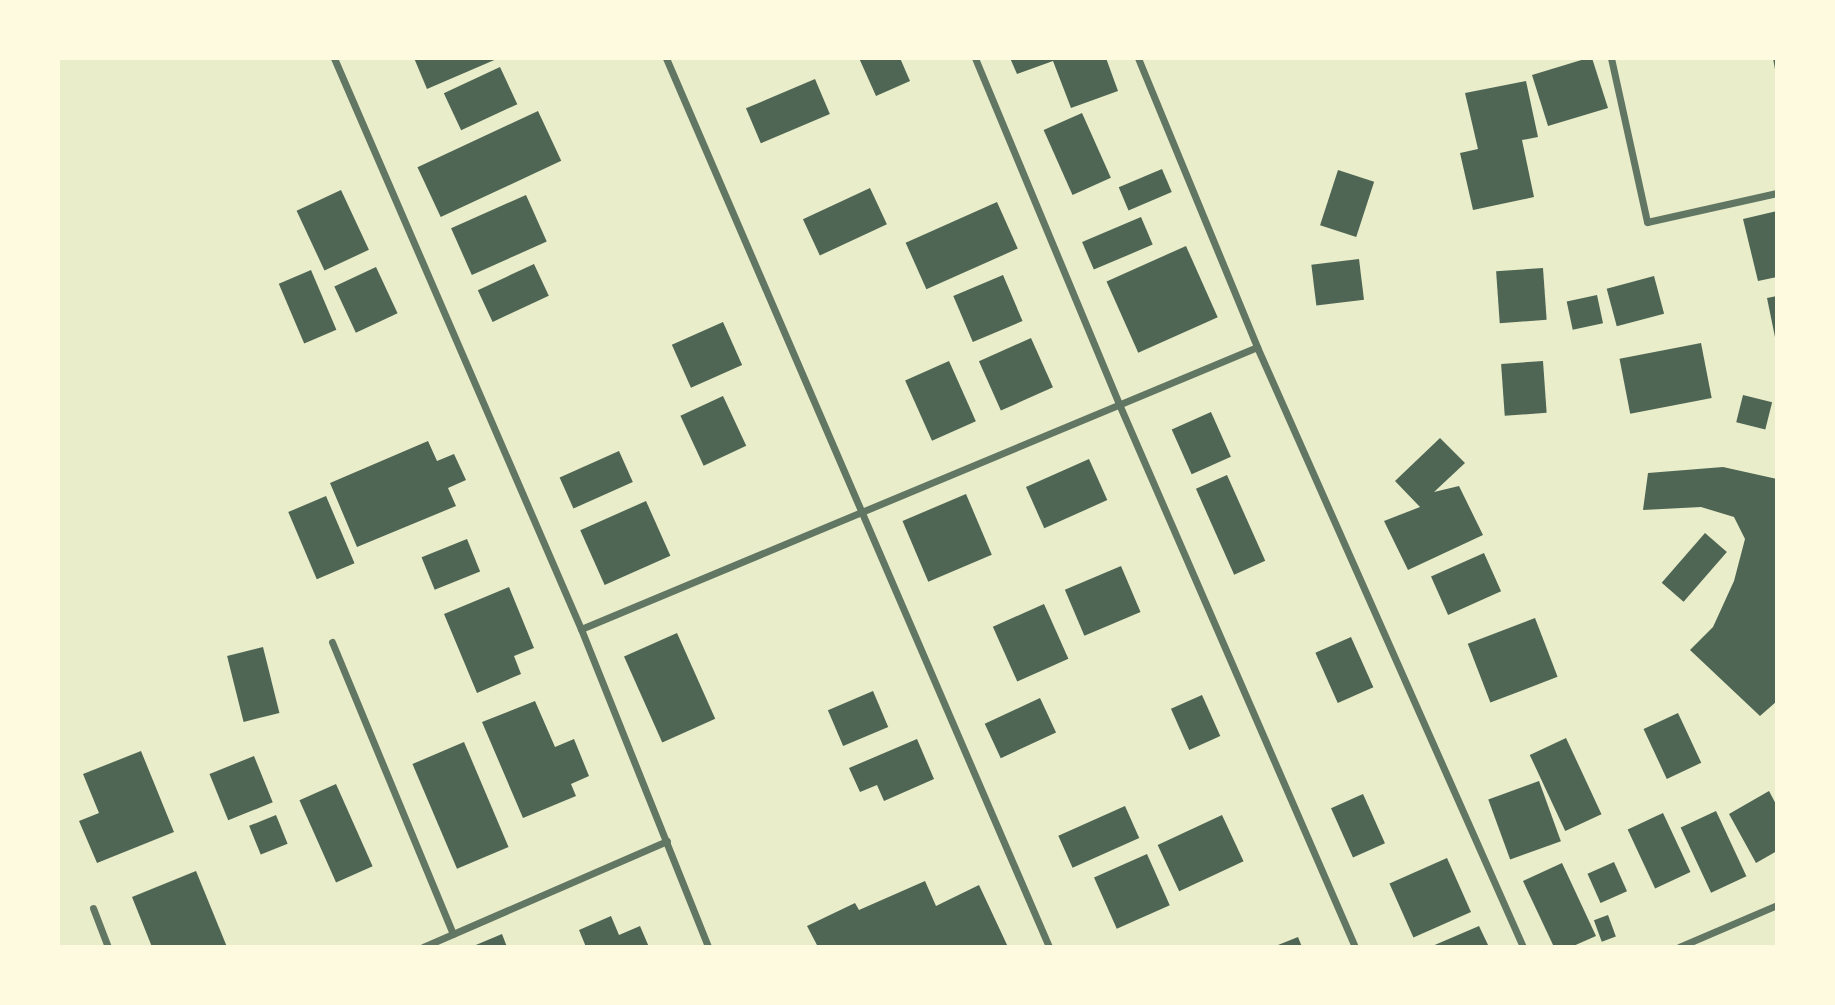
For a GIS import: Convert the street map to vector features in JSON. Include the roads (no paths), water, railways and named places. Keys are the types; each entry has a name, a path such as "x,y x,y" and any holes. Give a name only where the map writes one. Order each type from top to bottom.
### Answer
{"street":[{"path":"334,58 581,629 708,947"},
{"path":"666,58 859,513 1049,947"},
{"path":"975,58 1119,404 1355,947"},
{"path":"1138,58 1257,346 1523,947"},
{"path":"1611,58 1647,222 1777,193"},
{"path":"581,629 1257,346"},
{"path":"332,642 453,934"},
{"path":"423,947 667,841"},
{"path":"1679,947 1777,905"},
{"path":"93,908 108,947"}]}
